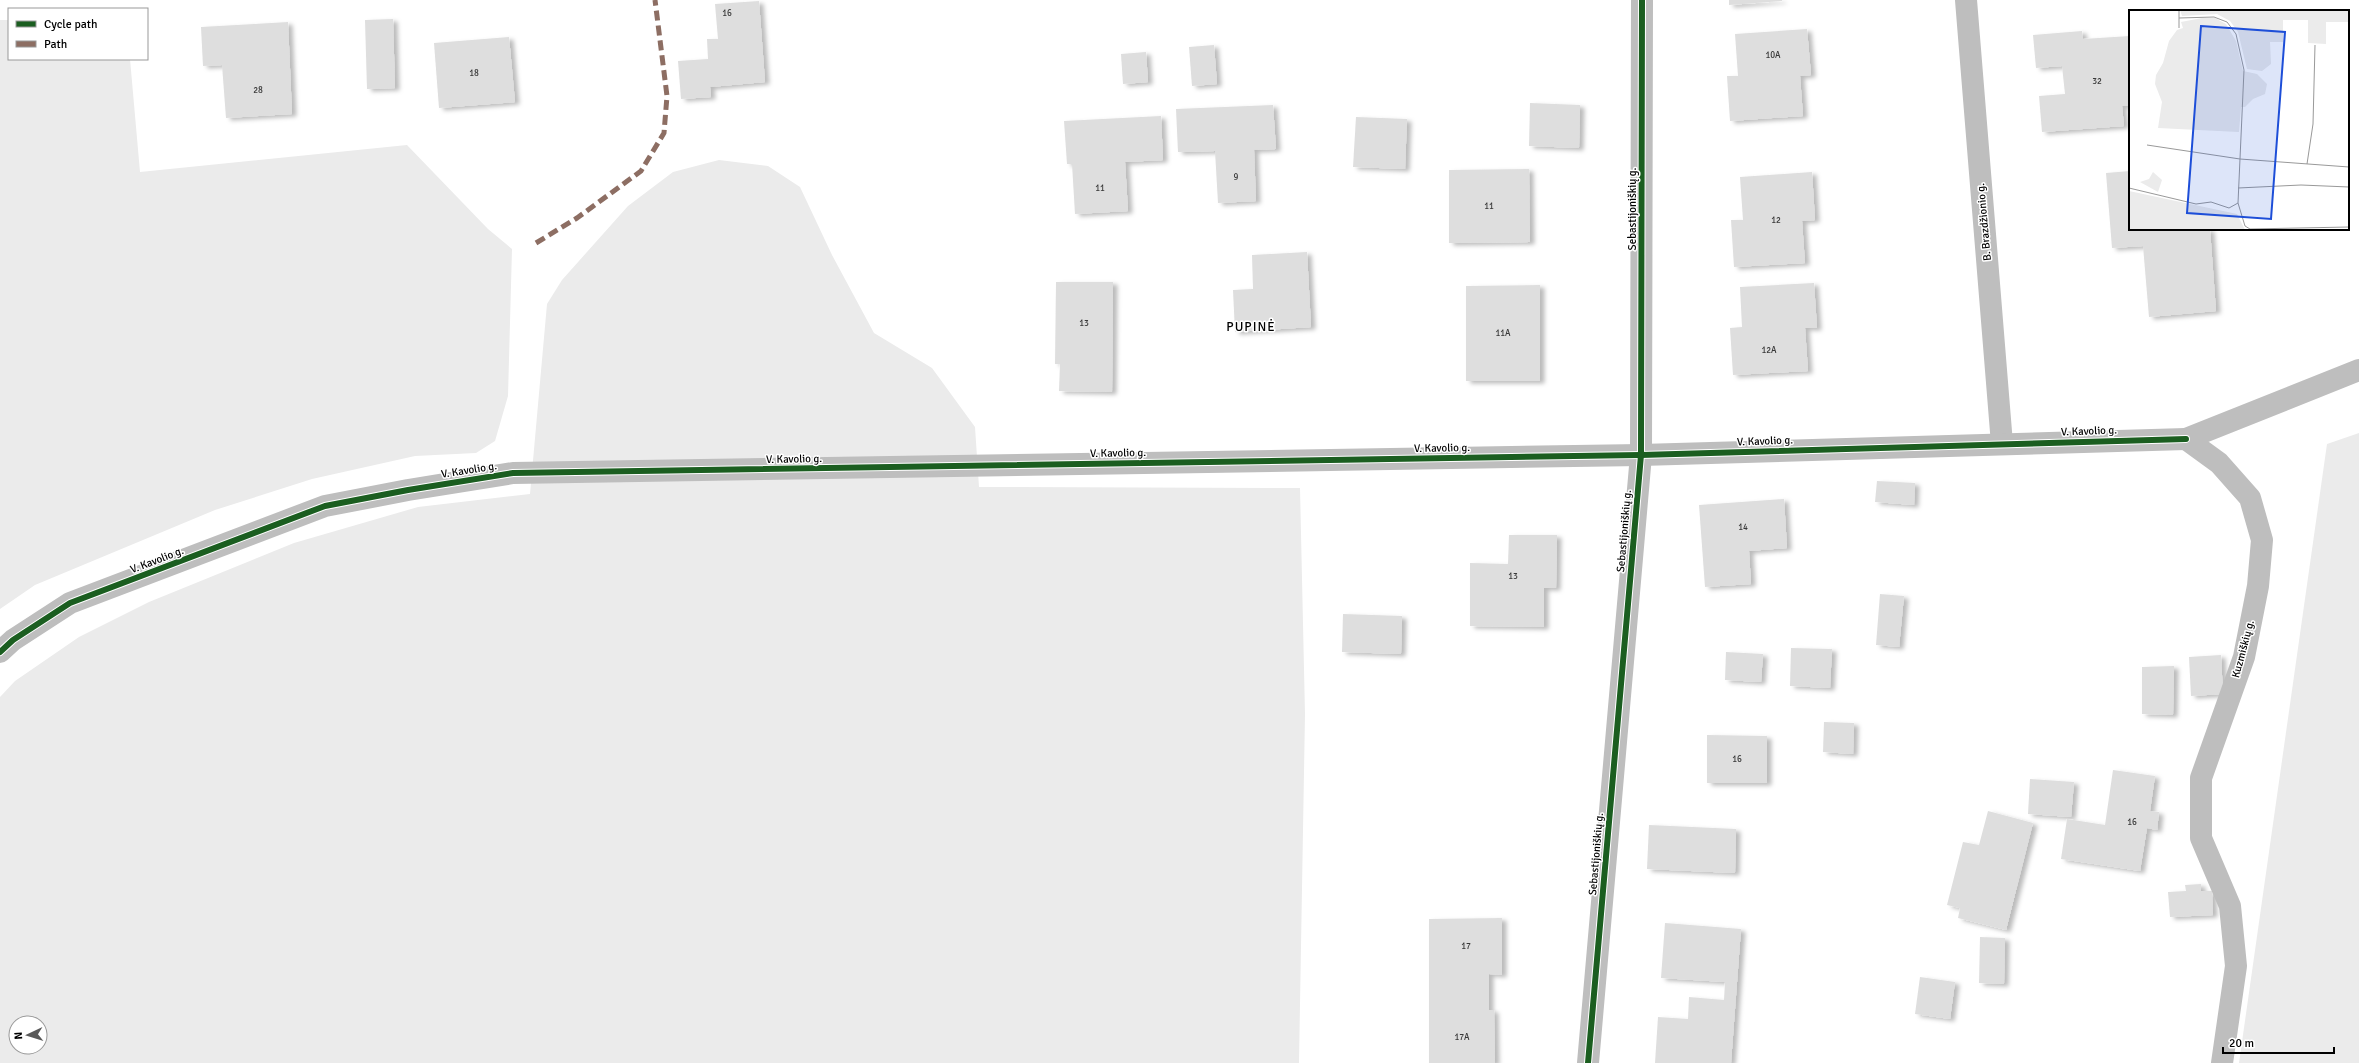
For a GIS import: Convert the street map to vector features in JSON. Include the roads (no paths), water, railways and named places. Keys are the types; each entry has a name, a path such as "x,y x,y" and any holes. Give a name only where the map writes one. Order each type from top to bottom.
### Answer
{"street":[{"name":"Sebastijoniškių g.","path":"1588,1063 1641,455 1642,0"},
{"name":"B. Brazdžionio g.","path":"1966,0 2002,444"},
{"path":"2186,438 2359,370"},
{"name":"V. Kavolio g.","path":"0,652 13,640 70,603 325,506 408,490 513,473 1641,455 2186,438"},
{"name":"Kuzmiškių g.","path":"2186,438 2219,463 2250,498 2262,540 2258,586 2244,657 2201,778 2201,838 2230,906 2236,966 2222,1063"}],"district":[{"name":"PUPINĖ","path":"1251,327"}]}
